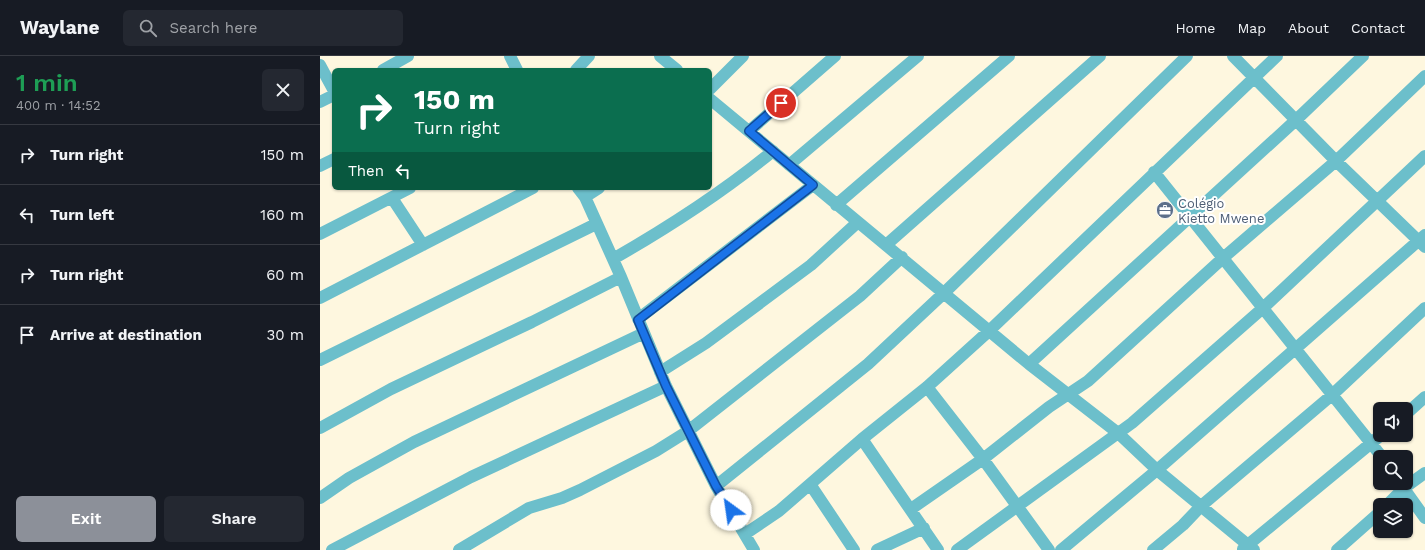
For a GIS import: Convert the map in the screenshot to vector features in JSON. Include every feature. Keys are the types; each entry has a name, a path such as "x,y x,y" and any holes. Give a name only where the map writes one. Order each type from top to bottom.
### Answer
{"street":[{"path":"387,68 408,56"},
{"path":"578,68 589,56"},
{"path":"712,88 743,56"},
{"path":"749,131 834,56"},
{"path":"789,165 918,56"},
{"path":"836,205 1009,56"},
{"path":"886,245 1100,56"},
{"path":"716,486 868,364 944,293 1187,56"},
{"path":"1061,550 1157,470 1296,348 1423,241 1336,161 1233,56"},
{"path":"745,534 779,511 862,439 927,387 989,331 1277,56"},
{"path":"1029,364 1296,120 1363,56"},
{"path":"663,60 674,68"},
{"path":"320,66 332,87"},
{"path":"911,509 983,459 1049,407 1088,381 1223,258 1336,161 1425,76"},
{"path":"320,102 332,96"},
{"path":"712,101 1029,364 1118,433 1157,470 1201,506 1248,548 1373,442"},
{"path":"613,259 654,236 734,184 774,151"},
{"path":"957,550 1132,423 1263,308 1425,156"},
{"path":"320,166 332,160"},
{"path":"1154,172 1332,395 1373,436"},
{"path":"638,320 813,185"},
{"path":"320,234 406,190"},
{"path":"320,298 529,190"},
{"path":"592,190 581,193 621,277 666,386 716,486 754,550"},
{"path":"392,198 423,245"},
{"path":"660,372 706,343 811,265 858,222"},
{"path":"320,360 596,224"},
{"path":"459,550 529,508 562,498 580,490 656,451 688,431 860,296 902,257"},
{"path":"320,428 391,389 532,322 621,277"},
{"path":"1153,550 1201,506 1332,395 1425,308"},
{"path":"320,498 349,478 414,442 644,333"},
{"path":"332,550 471,477 666,386"},
{"path":"927,387 983,459 1049,550"},
{"path":"1413,408 1425,397"},
{"path":"862,439 938,550"},
{"path":"1413,480 1425,473"},
{"path":"810,484 854,550"},
{"path":"1393,498 1399,490"},
{"path":"1405,490 1425,518"},
{"path":"1337,550 1373,518"},
{"path":"877,550 924,528"}],"place":[{"name":"Colégio Kietto Mwene","path":"1165,210"}],"route":[{"path":"731,510 716,486 688,431 666,386 638,320 813,185 749,131 781,103"}]}
